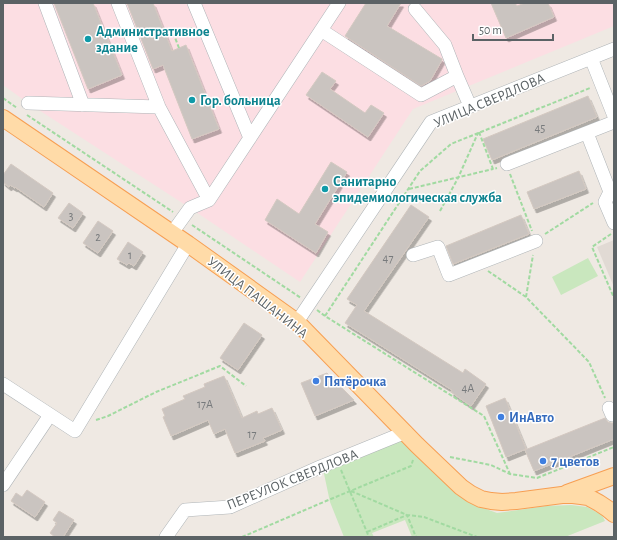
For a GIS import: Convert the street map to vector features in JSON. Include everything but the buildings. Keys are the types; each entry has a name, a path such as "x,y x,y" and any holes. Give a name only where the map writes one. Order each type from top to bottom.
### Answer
{"main road":[{"name":"УЛИЦА ПАШАНИНА","path":"3,118 188,244 297,322 406,432 417,445 461,487 471,494 481,499 502,502 562,495"},
{"path":"562,495 614,476"},
{"path":"562,495 573,495 588,498 612,507"}],"street":[{"path":"45,3 83,105"},
{"path":"118,3 159,107 209,200"},
{"path":"194,3 250,138"},
{"path":"172,233 190,208 209,200 339,3"},
{"path":"414,9 445,45 470,106"},
{"path":"321,30 421,95 457,76"},
{"name":"УЛИЦА СВЕРДЛОВА","path":"297,322 431,122 614,49"},
{"path":"590,58 614,116"},
{"path":"28,103 159,107"},
{"path":"507,164 614,122"},
{"path":"587,133 612,192 605,202 614,223"},
{"path":"413,255 438,246 449,275 536,240"},
{"path":"3,384 75,431 188,244"},
{"path":"3,486 50,415"},
{"name":"ПЕРЕУЛОК СВЕРДЛОВА","path":"166,537 185,510 230,507 406,432"}],"path":[{"path":"179,48 174,35 202,24"},
{"path":"325,316 420,171 450,144 601,84"},
{"path":"3,98 310,304 325,316 484,416 510,474"},
{"path":"479,132 493,169"},
{"path":"440,211 458,178 479,132"},
{"path":"408,190 493,169 507,164 536,240 526,297"},
{"path":"536,240 612,192"},
{"path":"614,232 592,247 614,298"},
{"path":"477,263 526,297 589,362 610,412"},
{"path":"95,420 108,416 156,392 220,366 246,386"},
{"path":"242,537 411,466 417,445"},
{"path":"447,457 491,465 510,474 537,478 614,447"},
{"path":"338,460 369,537"},
{"path":"350,491 407,516 424,517 477,537"},
{"path":"367,532 407,516"},
{"path":"407,516 416,537"}],"shaded area":[{"path":"3,3 614,3 614,26 413,109 300,282 3,85"},
{"path":"614,240 614,287 597,247"}],"green space":[{"path":"588,258 598,276 561,295 552,277"},
{"path":"400,438 454,490 475,505 497,513 546,506 571,505 587,507 602,515 605,521 565,537 412,537 405,520 372,533 374,537 344,537 330,502 323,469"}],"place":[{"name":"Административное здание","path":"88,39"},
{"name":"Гор. больница","path":"192,100"},
{"name":"Санитарно эпидемиологическая служба","path":"325,189"},
{"name":"Пятёрочка","path":"316,381"},
{"name":"ИнАвто","path":"501,417"},
{"name":"7 цветов","path":"543,461"}]}
